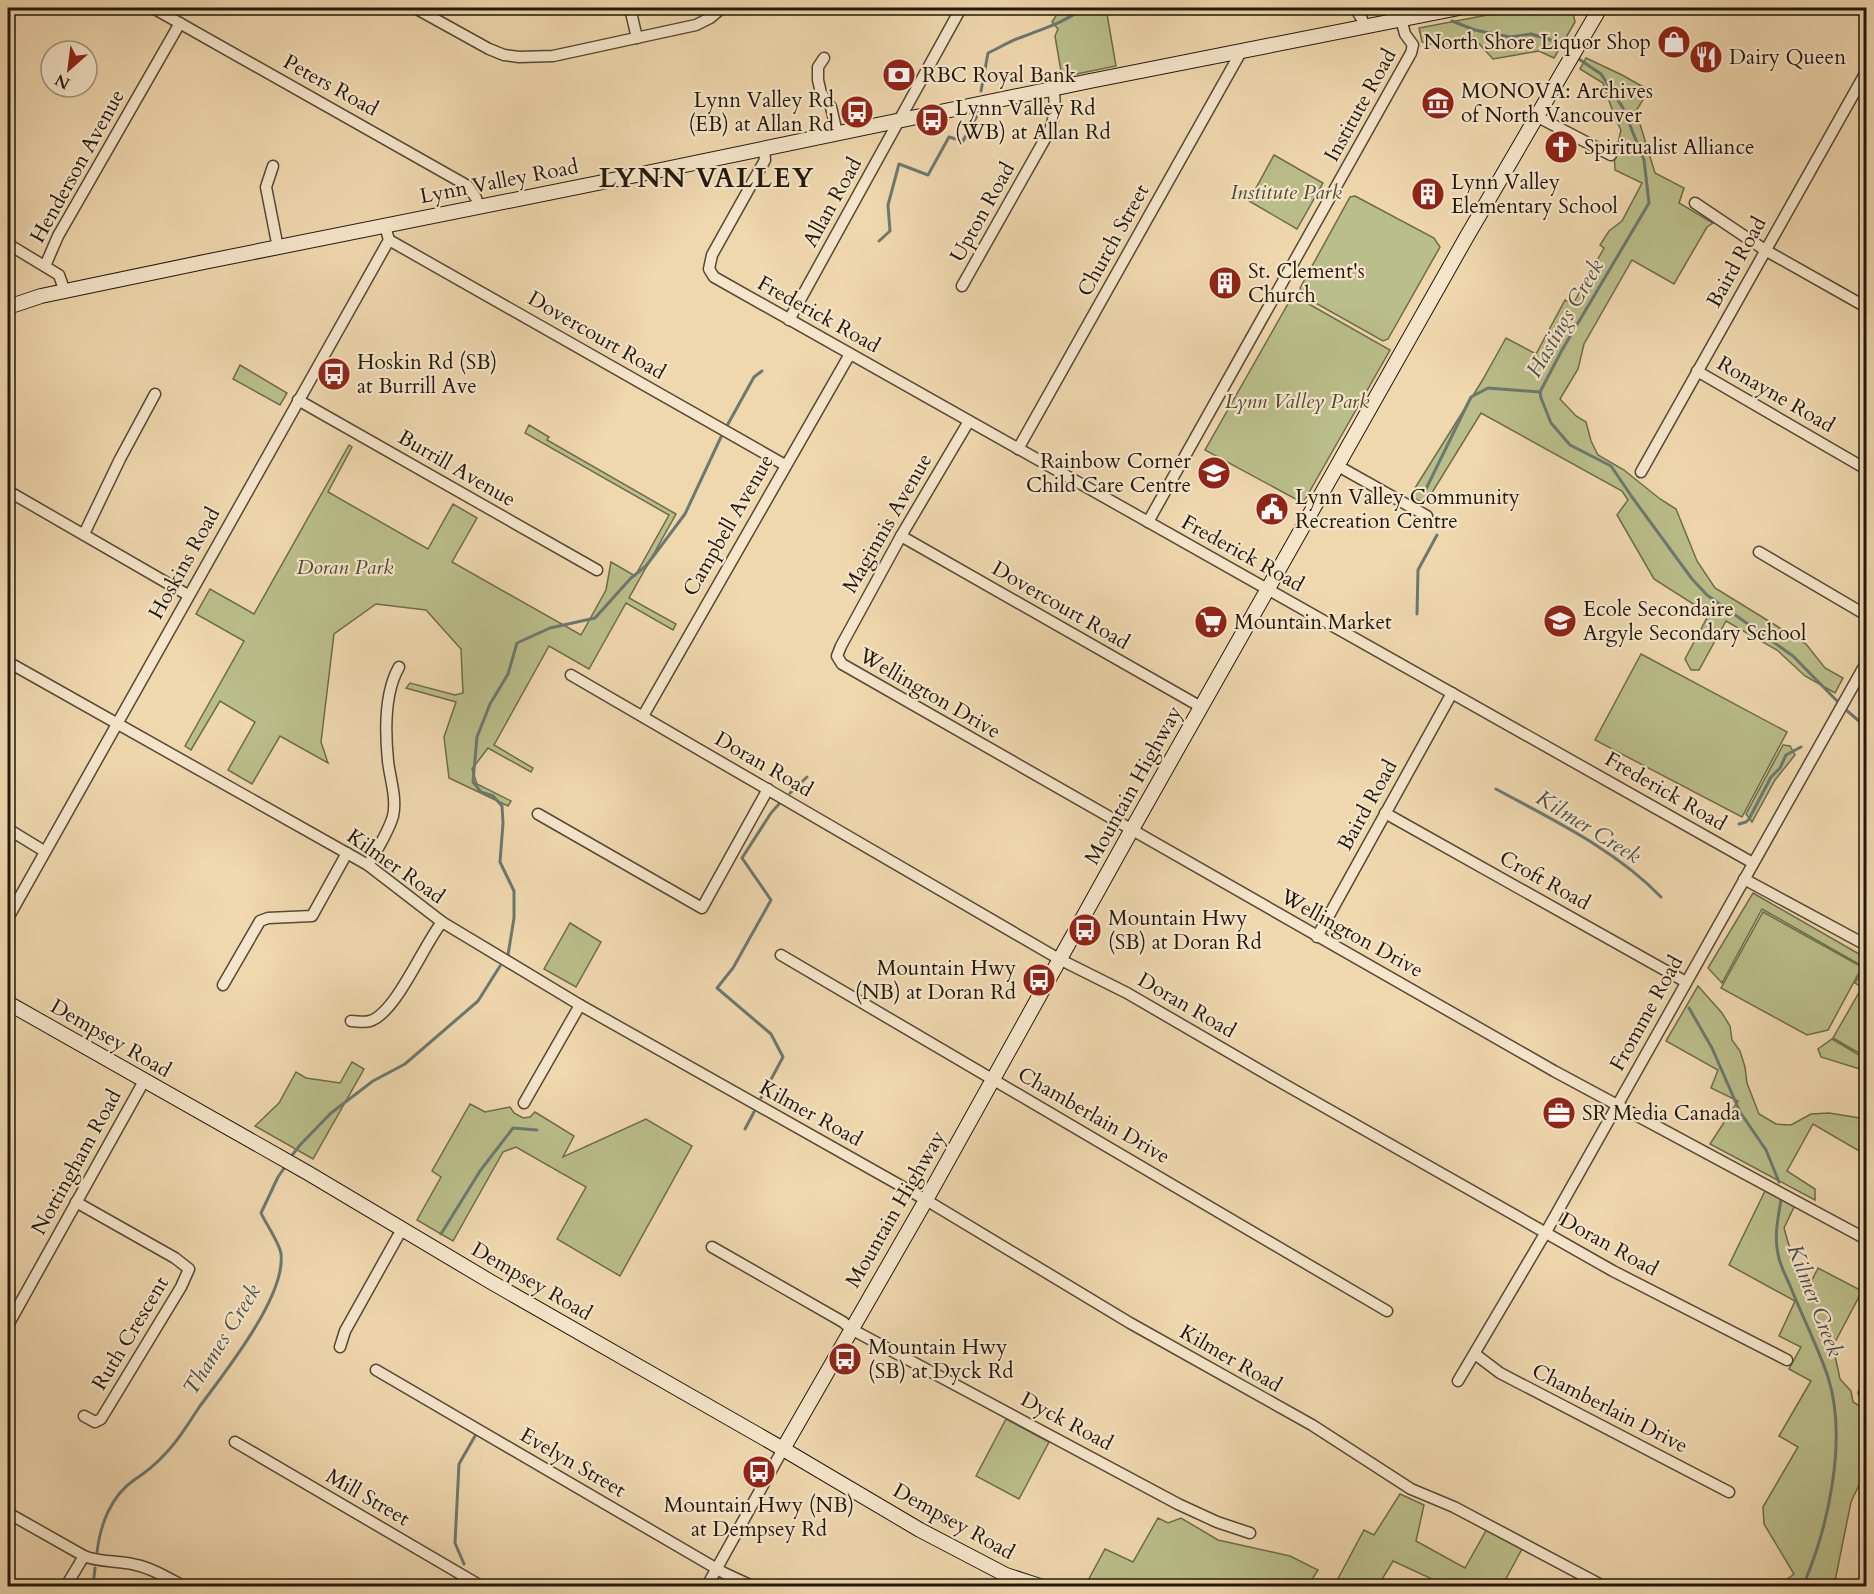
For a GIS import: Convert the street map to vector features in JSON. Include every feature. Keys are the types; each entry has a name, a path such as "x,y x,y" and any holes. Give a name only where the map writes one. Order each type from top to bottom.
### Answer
{"street":[{"path":"8,14 11,8"},
{"name":"Peters Road","path":"153,8 468,186 476,198 478,207"},
{"path":"415,8 489,49 519,57 553,56 637,38 703,22 722,8"},
{"path":"630,8 637,38"},
{"path":"1355,8 1364,26"},
{"name":"Lynn Valley Road","path":"8,307 41,296 278,248 387,233 478,207 1096,79 1459,8"},
{"name":"Mountain Highway","path":"707,1587 1131,831 1536,116 1600,8"},
{"name":"Allan Road","path":"789,320 958,9"},
{"name":"Institute Road","path":"1148,522 1411,53 1413,45 1405,34 1401,19"},
{"name":"Henderson Avenue","path":"45,266 58,236 180,22"},
{"name":"Church Street","path":"1018,449 1242,50"},
{"path":"824,58 818,67 820,93 831,107 837,133"},
{"name":"Baird Road","path":"1641,472 1866,72"},
{"name":"Upton Road","path":"962,286 1050,130 1055,108 1053,89"},
{"path":"1536,116 1611,155"},
{"name":"Frederick Road","path":"764,149 765,160 712,255 709,269 714,278 1753,863"},
{"path":"273,166 266,187 278,248"},
{"path":"1695,203 1765,250 1866,307"},
{"name":"Hoskins Road","path":"8,918 298,400 387,233"},
{"name":"Dovercourt Road","path":"387,233 785,465"},
{"path":"8,244 59,275 65,292"},
{"name":"Campbell Avenue","path":"643,716 850,354"},
{"name":"Ronayne Road","path":"1697,371 1866,469"},
{"path":"84,534 120,459 155,394"},
{"name":"Burrill Avenue","path":"298,400 597,570"},
{"name":"Maginnis Avenue","path":"841,646 901,536 969,421"},
{"path":"1338,465 1427,516"},
{"path":"8,491 189,595"},
{"name":"Dovercourt Road","path":"901,536 1202,707"},
{"path":"1759,552 1866,615"},
{"name":"Wellington Drive","path":"841,646 837,656 849,670 1617,1105 1866,1239"},
{"name":"Kilmer Road","path":"8,662 368,865 442,922 580,1005 926,1200 1130,1323 1312,1425 1412,1489 1454,1507 1603,1587"},
{"name":"Fromme Road","path":"1458,1381 1546,1232 1866,663"},
{"path":"368,865 393,816 394,791 388,762 386,728 391,680 399,667"},
{"name":"Doran Road","path":"571,675 1059,959 1127,993 1613,1271 1787,1360"},
{"name":"Baird Road","path":"1317,937 1452,693"},
{"path":"538,814 702,908 768,789"},
{"name":"Croft Road","path":"1384,813 1686,982"},
{"path":"8,829 44,851"},
{"path":"223,985 260,921 268,918 312,916 347,854"},
{"path":"1744,879 1866,945"},
{"path":"351,1021 370,1021 388,1009 429,939 442,922"},
{"name":"Chamberlain Drive","path":"781,955 1387,1311"},
{"name":"Dempsey Road","path":"8,1003 308,1173 501,1288 920,1530 1005,1575 1040,1587"},
{"path":"524,1103 580,1005"},
{"name":"Nottingham Road","path":"8,1325 144,1081"},
{"name":"Ruth Crescent","path":"76,1202 184,1263 189,1269 181,1287 101,1419 94,1422 84,1416"},
{"path":"340,1347 345,1331 402,1229"},
{"name":"Dyck Road","path":"712,1247 843,1322 851,1329 1178,1503 1217,1522 1250,1533"},
{"name":"Chamberlain Drive","path":"1475,1354 1500,1373 1729,1492"},
{"name":"Evelyn Street","path":"376,1370 717,1569 752,1587"},
{"name":"Mill Street","path":"235,1442 481,1587"},
{"path":"8,1513 84,1556 105,1562 134,1564 183,1587"},
{"path":"66,1587 84,1556"}],"green space":[{"path":"1061,8 1106,8 1116,66 1062,77 1055,36 1058,29 1052,22"},
{"path":"1524,8 1524,10 1572,8 1575,22 1554,58 1539,51 1493,59 1473,37 1455,50 1422,42 1419,28"},
{"path":"1586,58 1649,90 1636,111 1655,173 1684,188 1679,203 1713,223 1707,227 1674,284 1632,260 1584,344 1578,369 1560,399 1576,416 1586,422 1598,455 1624,470 1676,509 1697,561 1715,588 1806,644 1825,668 1843,678 1835,693 1805,676 1777,650 1726,621 1699,670 1691,670 1685,659 1709,614 1654,579 1617,515 1628,500 1622,491 1481,413 1425,504 1410,496 1482,381 1506,338 1536,354 1565,300 1573,304 1604,248 1600,245 1609,231 1622,221 1642,183 1615,170 1614,149 1621,130 1603,83 1580,69"},
{"name":"Institute Park","path":"1274,155 1323,183 1297,229 1249,201"},
{"path":"1355,196 1434,238 1440,247 1388,339 1383,341 1303,296 1300,288 1350,197"},
{"name":"Lynn Valley Park","path":"1293,295 1390,350 1303,503 1205,450"},
{"path":"240,365 287,393 280,405 233,379"},
{"name":"Doran Park","path":"529,425 549,437 547,440 676,514 629,598 676,624 673,630 626,603 589,669 549,646 494,745 533,768 531,772 488,748 472,769 477,784 511,801 508,806 449,778 444,737 456,702 406,688 410,683 455,695 463,693 461,649 426,610 376,604 334,634 321,742 328,763 280,736 252,784 228,770 255,722 220,701 191,750 185,746 244,641 196,614 210,589 254,614 349,445 352,447 328,492 428,549 453,504 477,518 452,562 581,635 606,590 611,562 635,576 669,515 525,433"},
{"path":"1641,654 1787,732 1742,817 1595,740"},
{"path":"1783,745 1790,746 1795,755 1775,780 1752,822 1746,814"},
{"path":"1753,893 1866,958 1866,990 1855,983 1864,967 1762,909 1722,983 1708,968"},
{"path":"1763,912 1862,967 1828,1030 1807,1035 1721,988"},
{"path":"570,923 601,942 576,987 544,969"},
{"path":"1698,986 1722,1013 1730,1026 1732,1040 1740,1051 1747,1083 1759,1114 1776,1124 1791,1125 1811,1114 1829,1113 1866,1119 1866,1155 1813,1124 1787,1171 1815,1189 1815,1200 1710,1144 1738,1101 1711,1088 1718,1070 1666,1041"},
{"path":"1861,989 1866,992 1866,1057 1833,1038"},
{"path":"1832,1039 1866,1059 1866,1071 1821,1057 1818,1049"},
{"path":"352,1062 364,1069 313,1159 255,1126 279,1103 296,1072 306,1078 340,1083"},
{"path":"470,1104 485,1112 510,1107 514,1113 523,1118 530,1117 535,1112 574,1136 563,1157 646,1119 692,1146 620,1276 557,1239 586,1187 516,1147 503,1152 453,1241 417,1220 441,1177 432,1171"},
{"path":"1766,1189 1795,1205 1784,1228 1800,1284 1808,1288 1818,1268 1862,1291 1833,1346 1840,1379 1851,1391 1853,1402 1863,1408 1866,1406 1866,1470 1851,1502 1834,1586 1778,1586 1794,1574 1764,1524 1763,1507 1798,1447 1779,1436 1811,1381 1789,1369 1801,1347 1779,1336 1795,1301 1729,1265"},
{"path":"1006,1419 1049,1442 1019,1499 976,1476"},
{"path":"1400,1494 1424,1505 1416,1541 1465,1568 1487,1529 1523,1547 1502,1586 1447,1586 1393,1561 1378,1586 1334,1586 1364,1530 1374,1535"},
{"path":"1158,1518 1168,1523 1181,1518 1218,1540 1290,1556 1318,1570 1308,1586 1085,1586 1105,1549 1133,1562"}],"waterway":[{"name":"Thames Creek","path":"981,91 988,53 1013,40 1061,21 1083,8"},
{"name":"Hastings Creek","path":"1452,21 1475,30 1510,37 1531,34 1551,40 1568,52"},
{"name":"Hastings Creek","path":"1576,57 1601,74 1623,108 1644,160 1649,203 1562,350 1540,392 1551,423 1570,445 1611,466 1692,579 1707,595 1793,656 1840,704"},
{"name":"Thames Creek","path":"879,241 890,231 888,205 899,164 928,175 949,137 963,141 977,116"},
{"name":"Thames Creek","path":"728,424 754,377 762,371"},
{"name":"Kilmer Creek","path":"1424,493 1471,397 1488,388 1540,392"},
{"name":"Thames Creek","path":"508,955 514,918 514,891 500,862 502,806 493,796 481,792 473,782 477,737 490,704 508,674 517,643 550,628 595,618 631,578 646,566 685,514 721,437"},
{"name":"Kilmer Creek","path":"1417,614 1418,570 1437,535"},
{"name":"Hastings Creek","path":"1845,709 1866,727"},
{"path":"1739,824 1749,819 1771,777 1780,768 1786,755 1801,747"},
{"path":"790,793 807,777"},
{"name":"Kilmer Creek","path":"1496,789 1604,850 1661,897"},
{"path":"761,1098 783,1057 771,1034 717,988 733,968 771,900 742,858 779,804"},
{"name":"Thames Creek","path":"290,1158 331,1113 373,1081 405,1064 478,1001 500,966"},
{"name":"Kilmer Creek","path":"1689,1008 1712,1048 1740,1112 1766,1150 1779,1182"},
{"path":"745,1129 754,1112"},
{"path":"441,1234 480,1171 513,1128 537,1130"},
{"name":"Thames Creek","path":"97,1552 104,1522 119,1494 162,1458 175,1443 238,1354 264,1312 280,1271 281,1254 261,1213 278,1177 287,1164"},
{"name":"Kilmer Creek","path":"1781,1200 1776,1234 1779,1258 1828,1377 1834,1402 1836,1428 1835,1456 1827,1511 1803,1586"},
{"path":"464,1564 455,1543 459,1464 475,1436"},
{"name":"Thames Creek","path":"93,1586 95,1568"}],"place":[{"name":"North Shore Liquor Shop","path":"1674,42"},
{"name":"Dairy Queen","path":"1706,57"},
{"name":"RBC Royal Bank","path":"899,75"},
{"name":"MONOVA: Archives of North Vancouver","path":"1438,103"},
{"name":"Lynn Valley Rd (EB) at Allan Rd","path":"857,112"},
{"name":"Lynn Valley Rd (WB) at Allan Rd","path":"932,120"},
{"name":"Spiritualist Alliance","path":"1561,147"},
{"name":"Lynn Valley Elementary School","path":"1428,194"},
{"name":"St. Clement's Church","path":"1225,283"},
{"name":"Hoskin Rd (SB) at Burrill Ave","path":"334,374"},
{"name":"Rainbow Corner Child Care Centre","path":"1214,473"},
{"name":"Lynn Valley Community Recreation Centre","path":"1272,509"},
{"name":"Ecole Secondaire Argyle Secondary School","path":"1560,621"},
{"name":"Mountain Market","path":"1211,622"},
{"name":"Mountain Hwy (SB) at Doran Rd","path":"1085,930"},
{"name":"Mountain Hwy (NB) at Doran Rd","path":"1039,980"},
{"name":"SR Media Canada","path":"1559,1113"},
{"name":"Mountain Hwy (SB) at Dyck Rd","path":"845,1359"},
{"name":"Mountain Hwy (NB) at Dempsey Rd","path":"759,1472"}],"district":[{"name":"LYNN VALLEY","path":"707,178"}]}
